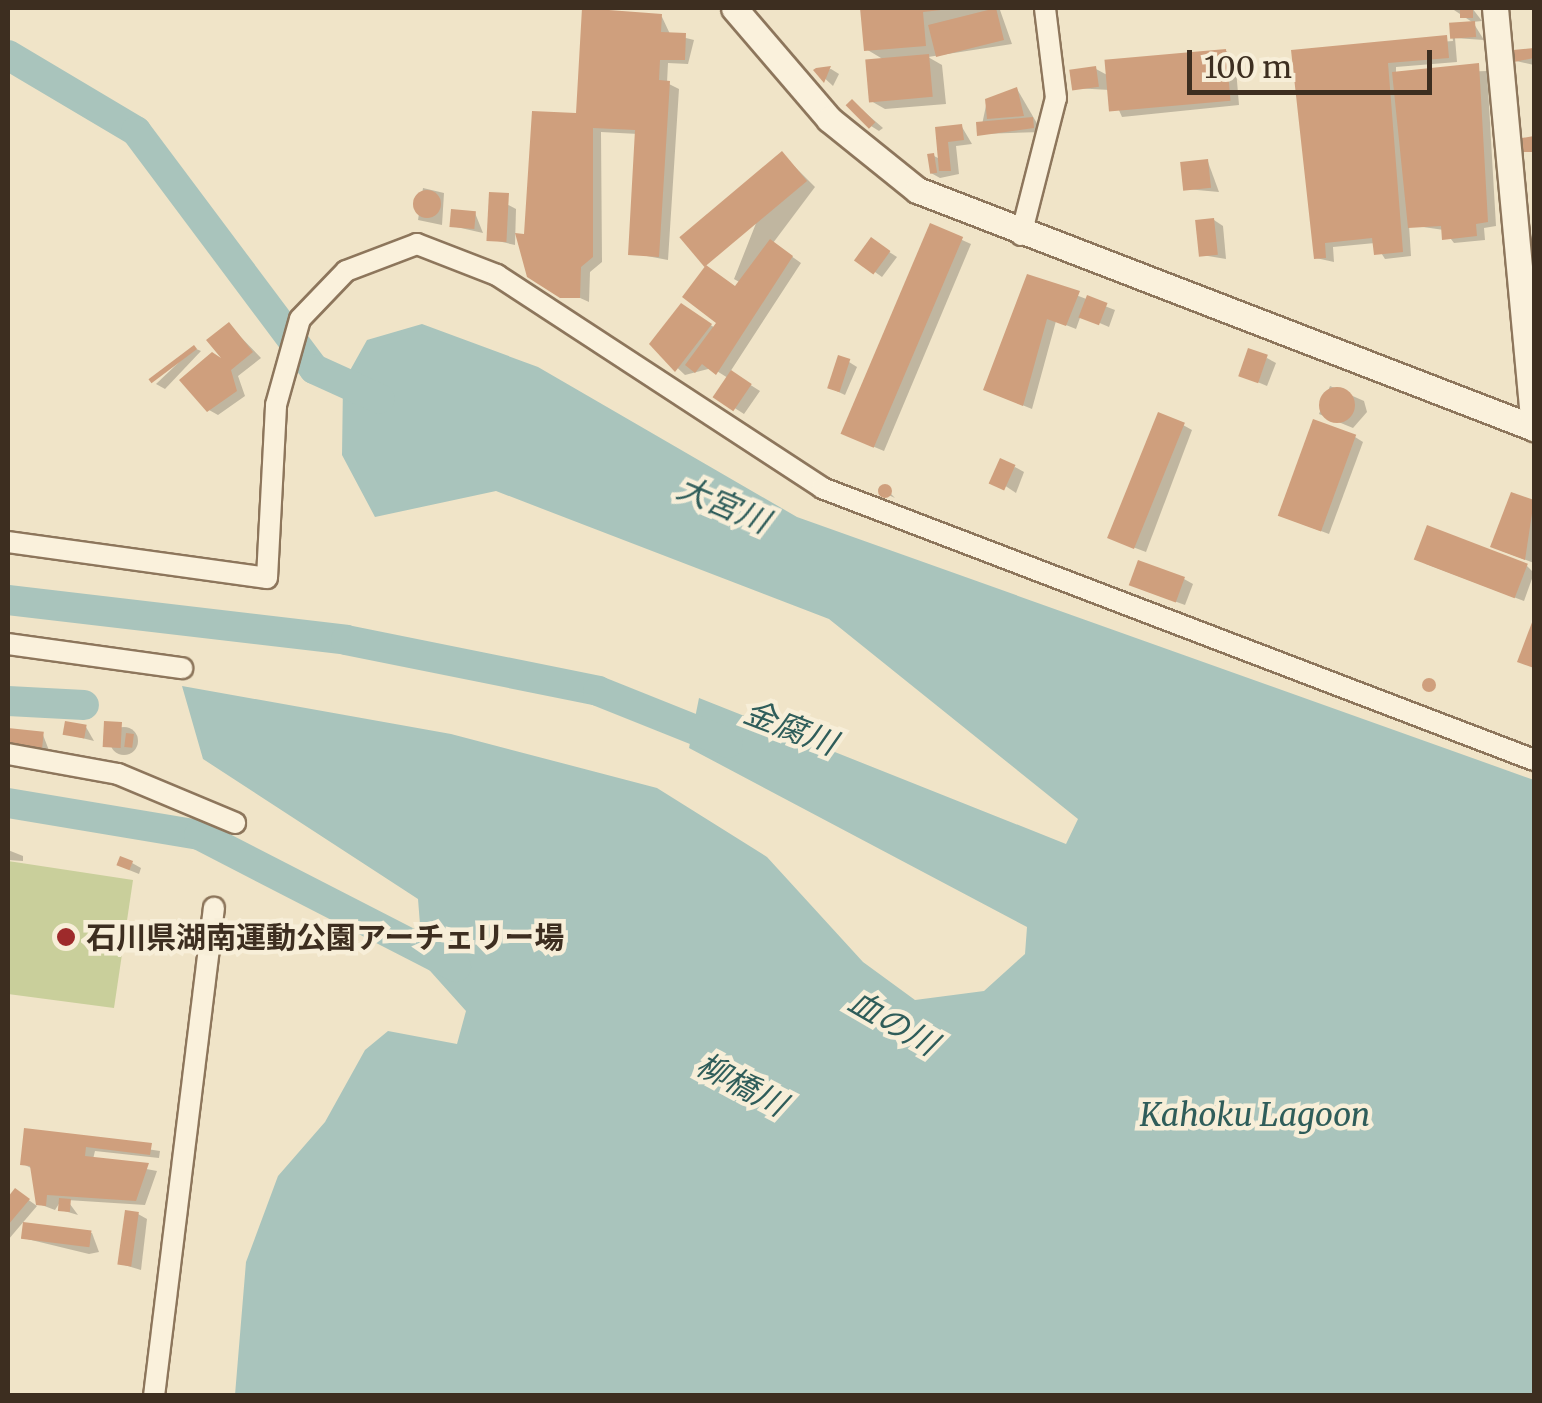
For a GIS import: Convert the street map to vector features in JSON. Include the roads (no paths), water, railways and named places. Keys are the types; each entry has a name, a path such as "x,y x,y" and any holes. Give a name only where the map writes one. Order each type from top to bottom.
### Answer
{"street":[{"path":"734,8 874,161 943,204 1534,428 1495,8"},
{"path":"1021,235 1056,98 1044,8"},
{"path":"8,542 266,578 276,405 300,319 346,271 417,244 497,275 822,488 1534,760"},
{"path":"8,644 182,668"},
{"path":"8,754 118,774 234,823"},
{"path":"154,1396 214,908"}],"water":[{"name":"Kahoku Lagoon","path":"422,324 538,367 797,517 1534,780 1534,1395 235,1395 246,1262 278,1176 325,1122 365,1050 388,1031 457,1044 466,1011 423,963 418,899 203,759 182,686 451,734 657,788 767,857 863,962 915,1000 984,991 1025,954 1027,927 689,748 699,698 1066,844 1078,819 829,619 496,491 375,517 342,455 343,383 367,340"}],"waterway":[{"name":"大宮川","path":"8,55 136,131 314,369 380,399"},
{"name":"金腐川","path":"8,600 346,640 598,691 728,743"},
{"name":"血の川","path":"8,701 84,705"},
{"name":"柳橋川","path":"8,803 199,835 456,967"}],"place":[{"name":"石川県湖南運動公園アーチェリー場","path":"66,937"}]}
